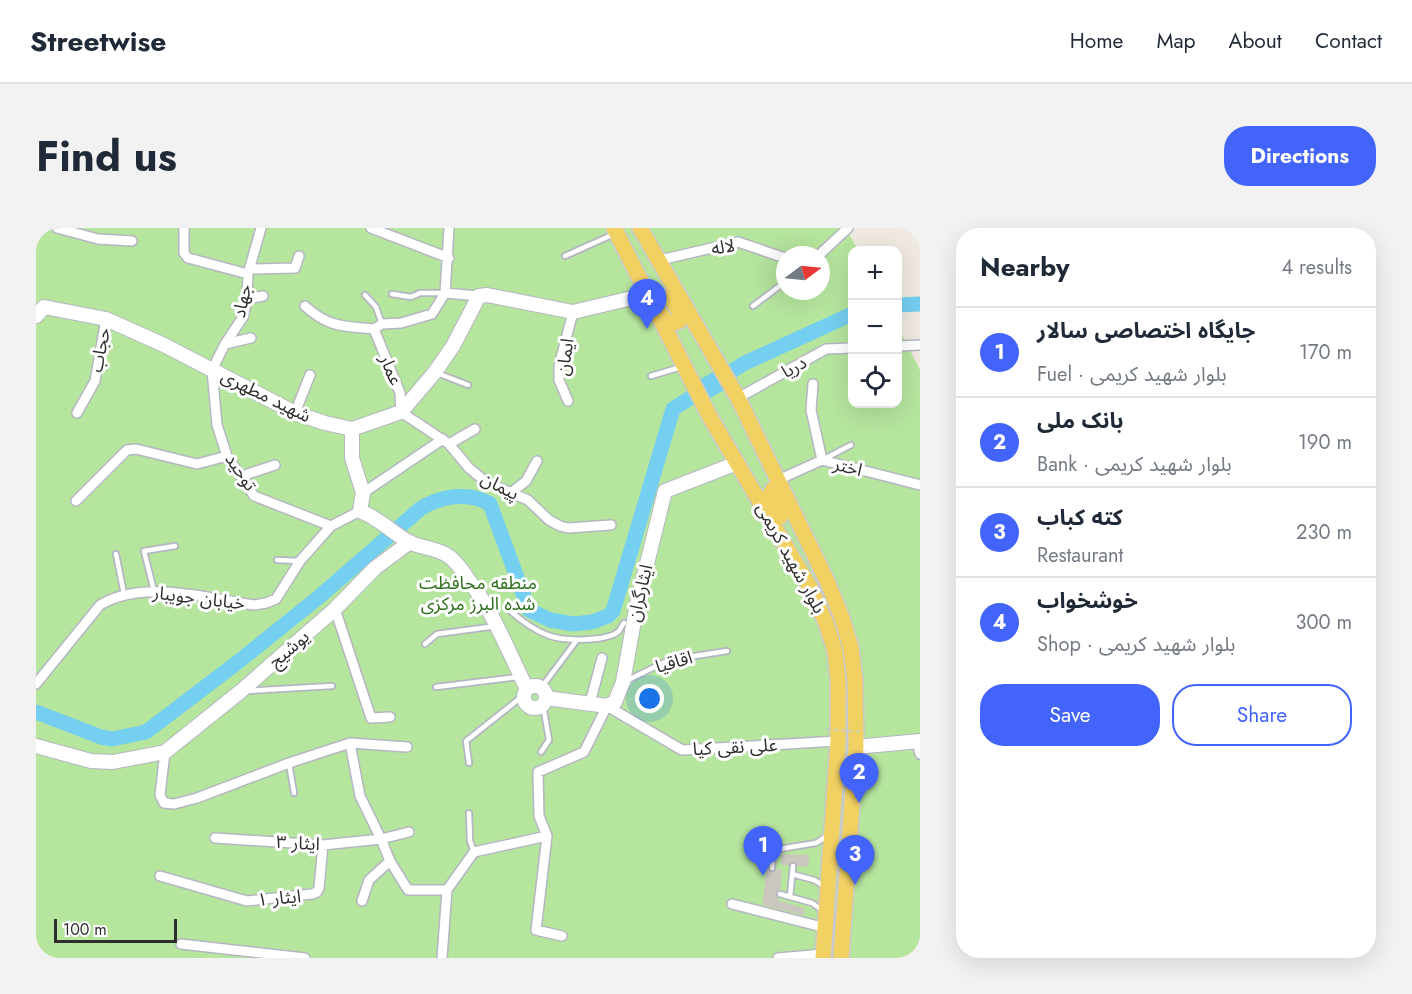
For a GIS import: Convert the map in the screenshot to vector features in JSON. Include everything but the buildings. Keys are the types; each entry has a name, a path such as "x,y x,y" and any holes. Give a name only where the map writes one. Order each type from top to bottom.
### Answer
{"main road":[{"name":"بلوار شهید کریمی","path":"615,230 710,417 798,564 826,623 835,651 838,680 838,741 823,956"},
{"path":"643,232 645,248 679,312 679,321 668,323 648,292"},
{"path":"643,232 660,260"},
{"name":"بلوار شهید کریمی","path":"660,260 738,398 828,583 851,648 855,680 856,747 841,958"},
{"path":"788,501 779,488 771,491 770,498 796,546 798,564"}],"street":[{"path":"57,228 98,239 132,241"},
{"path":"184,228 184,253 188,258 249,271 296,268 299,256"},
{"name":"جهاد","path":"212,370 225,344 243,317 249,271 261,228"},
{"path":"371,228 449,258"},
{"path":"305,306 318,318 330,324 378,327 432,314 446,293 449,228"},
{"path":"829,246 848,228"},
{"name":"لاله","path":"660,260 738,242 776,255"},
{"path":"446,293 487,295 573,312 648,292"},
{"path":"479,296 453,346 435,372 401,412 352,429 352,458 363,494 360,511 374,516 407,541 437,550 450,557 481,596 533,692 607,706 584,752 538,772 539,816 547,836 537,930 562,936"},
{"path":"247,299 263,297"},
{"name":"شهید مطهری","path":"39,308 106,319 164,345 295,413 352,429"},
{"name":"ایمان","path":"568,401 559,380 560,366 573,312"},
{"name":"حجاب","path":"77,413 95,381 106,319"},
{"name":"عمار","path":"378,327 400,393 401,412"},
{"path":"225,344 251,338"},
{"path":"902,346 920,345"},
{"name":"دریا","path":"738,398 826,349 848,348"},
{"name":"توحید","path":"212,370 217,425 227,456 254,496 331,526"},
{"path":"295,413 310,375"},
{"path":"813,384 811,410 822,460"},
{"name":"پیمان","path":"401,412 446,442 469,468 486,482 528,500 549,520 560,526 568,528 611,525"},
{"path":"363,494 446,442 475,429"},
{"path":"76,501 127,450 136,449 197,464 227,456"},
{"path":"512,492 526,481 537,460"},
{"name":"اختر","path":"778,480 822,460 920,485"},
{"name":"ایثارگران","path":"607,706 615,702 623,682 637,604 665,491 737,463"},
{"path":"242,476 275,465"},
{"name":"خیابان جویبار","path":"36,684 100,605 111,598 124,594 154,591 254,605 266,603 276,599 300,561 331,526 360,511"},
{"name":"یوشیج","path":"165,752 241,691 335,609 375,568 407,541"},
{"path":"335,609 371,718 390,717"},
{"path":"590,703 602,658"},
{"name":"علی نقی کیا","path":"607,706 682,750 838,741"},
{"path":"36,746 91,761 133,759 165,752 160,795 164,803 169,805 197,798 289,763 350,743 407,747"},
{"path":"350,743 360,796 390,861 408,890 447,890"},
{"path":"856,747 919,746"},
{"name":"ایثار ۳","path":"215,838 323,845 381,839 409,832"},
{"path":"442,958 447,890 474,852 547,836"},
{"name":"ایثار ۱","path":"160,876 247,901 312,894 319,888 323,845"},
{"path":"362,901 369,880 390,861"},
{"path":"732,904 826,921"},
{"path":"181,944 305,958"},
{"path":"778,958 823,956"}],"lane":[{"path":"565,256 615,230"},
{"path":"753,306 776,289"},
{"path":"392,294 411,297 420,293 446,293"},
{"path":"365,295 376,307 378,327"},
{"path":"435,372 468,385"},
{"path":"651,376 686,372"},
{"path":"822,460 851,445"},
{"path":"154,591 144,551 175,546"},
{"path":"116,554 124,594"},
{"path":"277,560 300,561"},
{"path":"507,608 520,620 550,636 577,640 608,637 619,631 624,622"},
{"path":"425,644 437,634 499,626"},
{"path":"469,763 466,741 533,692 577,640"},
{"name":"اقاقیا","path":"623,682 669,660 727,651"},
{"path":"241,691 332,686"},
{"path":"436,687 533,692"},
{"path":"533,692 549,740 541,752"},
{"path":"289,763 294,793"},
{"path":"469,813 470,841 474,852"},
{"path":"772,867 773,850 816,843 832,833"},
{"path":"794,846 794,854"},
{"path":"790,897 793,866"},
{"path":"792,874 814,880 829,888"},
{"path":"780,894 812,903 826,921"}],"path":[{"path":"826,729 865,732"}],"green space":[{"name":"منطقه محافظت شده البرز مرکزی","path":"36,228 846,228 856,246 848,246 848,408 902,408 902,335 920,370 920,958 36,958"}],"water":[{"path":"715,371 726,389 707,400 697,381"}],"waterway":[{"path":"902,305 920,304"},
{"path":"36,712 101,737 112,739 146,732 319,597 420,509 445,498 473,497 490,504 529,610 550,620 573,624 592,622 608,616 613,611 673,409 743,364 848,316"}],"place":[{"name":"خوشخواب","path":"647,329"},
{"name":"بانک ملی","path":"859,803"},
{"name":"جایگاه اختصاصی سالار","path":"763,876"},
{"name":"کته کباب","path":"855,885"}]}
